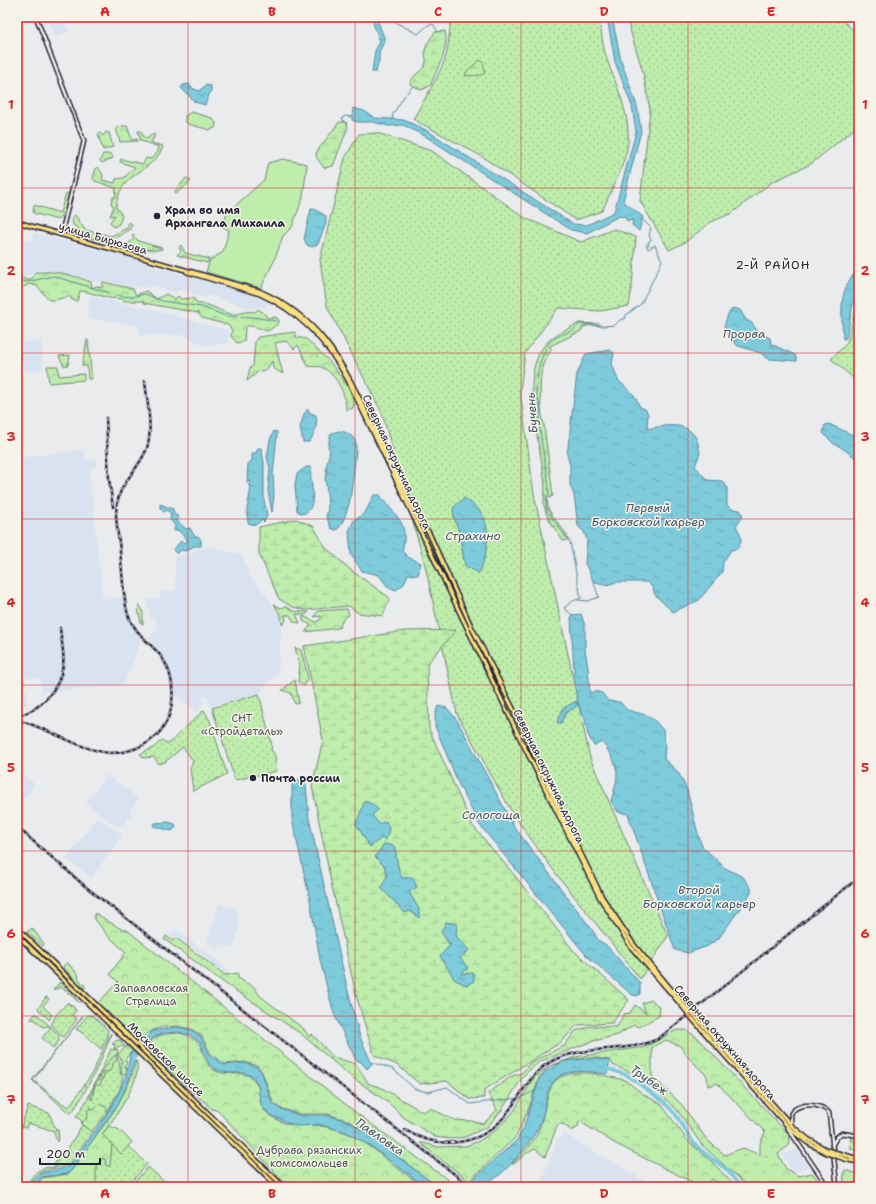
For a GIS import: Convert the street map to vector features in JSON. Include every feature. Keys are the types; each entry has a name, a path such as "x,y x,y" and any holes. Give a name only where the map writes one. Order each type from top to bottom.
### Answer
{"main road":[{"path":"36,17 84,142 61,235"},
{"name":"улица Бирюзова","path":"17,222 266,296 301,320 330,347"},
{"name":"Северная окружная дорога","path":"330,347 350,378 418,518 429,533 484,653 526,734 542,774 602,896 634,945 684,1006"},
{"name":"Северная окружная дорога","path":"330,347 348,380 520,738 600,898 631,947 691,1014 785,1124 802,1139 827,1151 859,1160"},
{"path":"423,537 424,531 429,533"},
{"path":"520,738 526,740 526,734"},
{"name":"Московское шоссе","path":"17,928 284,1187"},
{"name":"Московское шоссе","path":"17,935 278,1187"},
{"name":"Северная окружная дорога","path":"691,1014 792,1126 808,1139 827,1151"},
{"path":"792,1126 791,1113 797,1108 820,1106 826,1110 830,1116 837,1187"},
{"path":"785,1124 813,1168 828,1187"},
{"path":"832,1146 839,1134 845,1133 859,1136"}],"shaded area":[{"path":"48,17 61,17 69,31 56,37"},
{"path":"17,232 24,234 27,242 32,240 34,233 146,262 148,265 271,300 269,306 265,305 264,308 255,306 254,309 207,295 206,298 178,290 177,293 150,285 149,288 137,286 136,289 106,281 103,283 95,280 94,282 56,271 38,270 38,272 34,271 33,274 27,275 26,278 17,276"},
{"path":"90,297 149,309 230,331 227,343 205,346 184,335 141,335 138,325 88,318"},
{"path":"41,341 43,369 19,371 20,385 17,385 17,343"},
{"path":"84,450 86,461 96,460 97,466 92,467 89,472 103,600 122,597 130,623 139,636 140,641 129,672 122,685 42,692 40,678 22,678 22,689 26,689 27,704 17,705 17,458"},
{"path":"208,547 242,555 248,574 266,595 280,616 281,632 278,671 259,693 210,707 208,697 202,697 204,703 196,712 183,701 183,699 174,695 170,671 149,638 158,630 155,619 150,618 147,600 161,598 160,592 176,590 175,557"},
{"path":"107,775 139,799 129,811 132,813 123,824 117,826 86,803"},
{"path":"23,776 35,784 26,796 19,799 17,783"},
{"path":"97,817 122,835 92,877 66,859"},
{"path":"219,904 236,909 239,929 233,948 220,944 217,953 211,944 207,943"},
{"path":"176,930 229,970 226,974 176,936 174,939 169,935"},
{"path":"564,1134 655,1187 539,1187 558,1140 561,1139"},
{"path":"799,1149 808,1167 796,1172 789,1167 783,1155"}],"green space":[{"path":"452,17 599,17 605,53 621,96 627,118 628,130 627,150 618,177 602,211 576,220 481,156 413,119 442,67 448,48"},
{"path":"626,17 839,17 859,36 859,125 811,164 772,182 732,213 711,222 684,243 669,250 640,201 650,110 643,72"},
{"path":"445,31 446,45 431,85 422,90 410,84 412,79 425,65 425,49 430,39 435,32"},
{"path":"480,60 483,62 485,73 482,75 465,76 467,71"},
{"path":"191,112 212,118 216,123 215,128 210,130 188,124 185,121 185,116"},
{"path":"339,122 346,122 348,127 333,166 324,168 317,158 316,153"},
{"path":"127,126 132,140 137,139 138,141 120,142 116,128"},
{"path":"138,131 141,131 147,139 153,134 155,135 151,143 163,146 159,155 152,162 123,186 116,208 122,216 119,224 114,227 110,222 115,215 110,216 114,206 111,204 113,197 115,198 116,188 95,181 93,178 96,168 98,167 103,175 102,180 115,183 116,179 124,178 135,167 120,162 121,159 143,164 146,158 151,159 158,152 159,147 141,141"},
{"path":"106,132 109,133 113,147 103,150 98,134 100,133 103,136"},
{"path":"377,133 432,151 525,218 581,242 614,229 636,237 629,306 600,311 558,308 525,353 520,390 534,494 590,758 668,936 640,979 554,871 513,814 457,714 425,565 382,413 327,306 320,260 345,158 359,134"},
{"path":"103,154 111,154 113,158 102,163 100,161"},
{"path":"283,159 307,164 303,197 292,227 283,236 274,261 261,288 206,272 210,260 223,252 229,230 223,227 227,213 264,180 268,163"},
{"path":"186,178 191,181 176,194 175,191"},
{"path":"66,193 70,194 67,207 58,220 33,213 34,205 60,213"},
{"path":"75,215 85,230 111,236 127,228 129,222 132,224 130,229 107,243 78,234 79,229 73,225 72,218"},
{"path":"133,234 138,241 162,249 150,250 128,244 134,239"},
{"path":"181,245 185,253 209,259 207,263 177,255 181,251 179,247"},
{"path":"35,272 55,272 71,276 91,282 92,288 96,286 102,288 103,282 133,289 136,295 146,291 157,299 166,294 175,299 178,296 181,299 193,298 198,304 206,304 230,314 255,312 258,309 265,314 267,318 276,317 279,320 279,323 268,331 253,326 247,326 245,328 244,341 237,343 231,336 232,330 228,325 202,318 198,313 144,303 143,301 124,301 123,299 109,298 83,291 80,291 77,301 72,300 71,297 49,300 37,286 30,284 21,288 17,285 17,276 27,280 32,279"},
{"path":"859,295 859,383 831,359 847,343"},
{"path":"579,323 600,324 600,326 592,325 583,327 581,331 550,346 551,350 543,364 540,381 540,397 553,496 547,499 548,508 567,535 567,540 563,541 549,520 544,506 545,488 535,421 532,386 538,356 546,343 556,335"},
{"path":"295,332 296,337 306,339 329,361 349,388 354,403 353,408 346,410 346,404 342,391 331,374 321,367 308,366 298,345 294,349 286,341 275,343 283,374 273,368 272,361 267,369 258,372 247,381 250,368 253,366 255,341 258,337"},
{"path":"87,340 92,379 88,379 87,366 82,366"},
{"path":"70,355 68,365 64,366 59,356"},
{"path":"47,366 58,366 59,376 84,374 84,380 49,383"},
{"path":"296,519 313,526 326,548 352,571 390,598 383,616 358,613 349,606 306,610 293,607 279,599 259,554 259,527"},
{"path":"274,604 281,608 286,606 293,611 309,612 305,615 296,614 300,623 294,622 290,615 285,615 286,621 282,625 281,616"},
{"path":"139,605 143,612 143,624 141,623 138,609"},
{"path":"347,609 349,615 343,619 339,628 305,632 311,625 303,621 303,616 316,622 321,619 321,616 314,617 318,611"},
{"path":"456,630 427,664 429,729 472,825 515,876 573,950 629,1000 612,1023 577,1025 561,1042 484,1090 484,1098 469,1099 447,1081 420,1084 397,1065 374,1055 356,995 312,786 323,740 304,646 405,631"},
{"path":"295,648 301,650 308,677 304,686 298,682 300,665"},
{"path":"295,680 299,703 295,704 291,693 282,690"},
{"name":"СНТ «Стройдеталь»","path":"259,694 272,746 271,749 275,756 277,771 235,780 212,708"},
{"name":"СНТ «Стройдеталь»","path":"204,710 210,721 227,774 193,791 190,768 193,761 183,747 165,762 159,764 154,757 144,758 140,754 153,748 162,740 168,744"},
{"name":"Запавловская Стрелица","path":"95,913 121,929 127,930 359,1115 455,1185 443,1187 431,1182 365,1131 349,1121 328,1114 299,1114 280,1108 273,1102 262,1072 258,1066 245,1062 225,1064 211,1054 201,1035 191,1029 177,1026 163,1027 153,1030 137,1041 98,1003 118,982 110,974 126,952 108,936 94,918"},
{"path":"32,928 44,944 43,946 27,932"},
{"path":"166,936 173,941 176,938 225,975 238,973 238,978 255,988 260,996 304,1029 309,1037 312,1034 333,1057 356,1064 369,1084 380,1087 423,1112 430,1108 454,1120 471,1121 483,1124 497,1110 488,1093 512,1076 522,1073 530,1063 565,1045 575,1031 592,1026 617,1027 624,1014 630,1013 635,1005 646,1013 642,1003 652,1000 660,1008 659,1016 638,1027 634,1025 618,1035 590,1042 539,1062 524,1075 501,1111 487,1127 465,1137 451,1139 435,1137 403,1117 390,1104 349,1075 300,1033 230,987 164,939"},
{"path":"66,963 68,963 79,976 78,978 85,986 84,989 63,967"},
{"path":"59,983 62,984 80,1003 61,987 53,990"},
{"path":"46,997 49,999 43,1006 52,1015 49,1020 38,1009"},
{"path":"67,1003 69,1003 70,1006 73,1006 76,1011 72,1015 77,1019 63,1037 51,1024 55,1016"},
{"path":"35,1014 37,1014 50,1027 43,1027 34,1019 32,1020 31,1019"},
{"path":"88,1015 93,1016 108,1030 107,1037 101,1049 76,1029"},
{"path":"83,1016 33,1080 60,1102 69,1107 91,1075 111,1033 93,1076 80,1101 70,1114 32,1080"},
{"path":"51,1027 59,1035 59,1041 53,1048 42,1038"},
{"path":"677,1030 686,1030 698,1038 790,1136 788,1146 778,1154 786,1169 799,1176 812,1173 821,1184 820,1187 748,1187 702,1145 677,1110 661,1095 634,1074 613,1065 610,1060 595,1058 575,1059 550,1066 575,1057 645,1047","holes":["666,1040 680,1046 687,1056 707,1076 708,1086 717,1083 765,1132 760,1144 760,1155 743,1148 725,1155 707,1140 682,1105 652,1076 652,1047"]},
{"name":"Дубрава рязанских комсомольцев","path":"179,1033 196,1040 200,1045 209,1065 214,1070 224,1073 245,1074 250,1076 257,1085 263,1108 274,1118 281,1122 293,1125 324,1126 352,1136 368,1145 424,1187 289,1187 218,1111 212,1109 146,1050 145,1047 153,1039 164,1034"},
{"path":"117,1040 120,1040 125,1047 120,1046 115,1049 114,1047 116,1045 112,1044"},
{"path":"127,1046 132,1050 125,1060 127,1062 125,1067 129,1072 125,1075 121,1073 122,1061 118,1054"},
{"path":"111,1049 118,1050 117,1056 120,1062 120,1074 123,1076 120,1089 107,1112 106,1107 95,1109 90,1108 87,1118 81,1124 82,1121 76,1117 87,1100","holes":["115,1056 110,1071 105,1072 102,1081 95,1085 107,1065"]},
{"path":"116,1054 117,1060 114,1062 110,1071 105,1072 100,1085 95,1085 92,1100 90,1096 95,1084 100,1079 104,1068"},
{"path":"136,1060 136,1077 132,1087 114,1119 102,1134 112,1144 110,1166 106,1166 105,1159 103,1158 96,1166 96,1186 73,1186 68,1183 62,1187 36,1187 42,1178 68,1174 76,1165 126,1090"},
{"path":"550,1066 540,1075 527,1113 516,1137 469,1181 420,1143 438,1147 466,1146 479,1141 496,1130 514,1111 535,1076"},
{"path":"573,1073 592,1073 625,1080 643,1094 661,1104 688,1141 712,1162 736,1187 726,1187 712,1179 707,1186 702,1187 616,1144 579,1121 578,1127 572,1131 563,1124 558,1124 545,1157 535,1149 512,1164 536,1137 542,1120 547,1097 553,1084 556,1080"},
{"path":"99,1104 106,1107 107,1112 92,1132 81,1124 87,1118 88,1110 91,1108 95,1109"},
{"path":"28,1106 49,1113 56,1130 58,1130 59,1139 57,1142 54,1131 28,1123 26,1128 21,1127"},
{"path":"82,1125 92,1132 69,1165 58,1168 53,1165 68,1148"},
{"path":"109,1126 118,1129 132,1142 121,1154 102,1134"},
{"path":"850,1135 854,1137 854,1142 859,1143 859,1151 851,1149"},
{"path":"112,1144 121,1153 128,1146 147,1164 127,1187 95,1187 96,1166 103,1158 106,1159 105,1164 110,1162"},
{"path":"48,1167 56,1168 40,1173 31,1183 30,1187 26,1187 34,1174"},
{"path":"148,1167 170,1187 130,1187"},
{"path":"845,1170 858,1174 857,1180 851,1187 845,1187 843,1174"}],"water":[{"path":"374,17 381,17 378,22 385,40 379,52 379,61 376,72 372,72 375,51 380,42 373,23"},
{"path":"607,17 612,17 621,61 637,106 641,131 623,201 643,217 639,231 632,225 633,220 627,221 625,217 619,216 587,233 571,230 425,136 403,125 388,126 373,122 357,122 352,120 353,108 364,111 375,118 404,120 426,130 573,224 587,225 614,212 636,132 632,106 615,62"},
{"path":"848,17 859,17 859,29"},
{"path":"189,84 192,88 199,91 206,85 211,86 211,90 205,105 195,102 181,88 183,85"},
{"path":"311,209 314,209 326,216 326,223 318,244 312,247 307,245 304,239"},
{"path":"859,269 859,288 855,295 846,338 843,339 842,302 844,293 852,277"},
{"name":"Прорва","path":"733,308 740,310 746,320 752,323 758,332 770,338 771,344 795,355 797,361 770,359 761,353 738,346 729,337 724,327 728,314"},
{"name":"Первый Борковской карьер","path":"610,350 614,353 612,364 618,380 634,395 640,407 645,409 648,414 647,429 666,426 680,426 692,432 697,440 700,453 695,466 707,480 722,481 727,487 727,505 731,509 740,510 743,517 736,526 741,535 741,541 737,549 731,550 723,562 722,572 699,600 673,612 655,595 653,588 647,582 617,582 606,585 593,581 585,563 587,540 584,532 578,526 574,495 570,485 570,465 567,455 577,374 586,354"},
{"path":"308,409 310,413 316,415 316,425 313,436 309,442 303,442 300,428 304,414"},
{"path":"829,424 859,438 859,460 834,444 823,433 825,425"},
{"path":"274,431 277,432 277,434 273,475 274,495 272,512 268,491 270,468 267,457 270,440"},
{"path":"339,431 347,433 351,436 355,440 356,447 349,504 342,522 336,530 331,528 326,516 328,503 325,478 330,450 328,447 330,436 332,433"},
{"path":"258,448 261,448 264,462 264,500 267,516 264,522 262,520 255,525 248,523 247,509 251,488 248,485 251,483 250,480 247,483 248,463 252,461 252,453 256,453"},
{"path":"306,467 310,467 311,469 313,494 311,506 308,511 303,514 297,511 295,484 297,474"},
{"path":"374,495 380,495 403,526 404,541 402,551 408,557 421,563 418,575 408,574 404,584 396,590 388,587 379,575 362,571 351,555 349,531 354,520 362,515"},
{"name":"Страхино","path":"464,498 479,510 486,524 486,550 479,573 465,566 459,532 454,517 453,508"},
{"path":"160,504 173,509 174,514 179,517 177,521 186,529 190,528 195,537 198,536 201,540 201,546 194,546 186,551 181,550 177,554 173,550 181,541 185,543 188,541 178,530 174,531 175,526 170,519 171,514 167,510 164,512 160,508"},
{"name":"Второй Борковской карьер","path":"581,614 585,626 585,650 590,694 594,691 602,693 608,701 620,702 627,710 646,715 655,721 663,730 665,744 664,759 678,772 687,790 702,846 725,868 743,877 751,888 751,893 719,938 708,946 688,953 675,950 628,814 618,812 611,801 617,776 615,764 602,742 594,746 588,735 585,719 579,707 575,688 571,619 572,615"},
{"path":"576,701 578,705 565,714 561,723 558,723 557,722 562,709"},
{"name":"Сологоща","path":"438,706 447,708 457,720 515,828 593,931 598,940 606,945 640,983 640,994 636,996 631,994 586,955 479,824 459,785 435,726 435,715"},
{"path":"299,779 306,785 309,818 346,983 360,1037 372,1064 367,1069 361,1062 356,1060 334,1014 320,960 310,900 292,819 292,783"},
{"path":"365,801 374,805 378,810 372,815 379,824 386,821 389,829 386,840 382,838 370,847 356,824"},
{"path":"168,822 175,824 176,827 172,831 153,826 155,823"},
{"path":"384,844 394,846 402,878 412,877 417,887 409,892 419,909 419,918 410,911 405,913 381,888 387,876 384,866 375,857"},
{"path":"446,922 457,924 456,936 469,950 460,958 468,968 461,974 473,973 474,981 467,985 455,980 440,956 450,945 441,932"},
{"path":"177,1027 191,1030 200,1036 210,1055 224,1065 245,1063 257,1067 262,1073 272,1103 280,1109 299,1115 328,1115 349,1122 365,1132 431,1182 441,1187 425,1187 372,1147 346,1132 321,1125 296,1126 274,1117 264,1110 261,1104 258,1085 254,1078 245,1073 228,1073 216,1070 209,1064 200,1042 191,1035 179,1032 163,1033 154,1037 135,1058 128,1083 118,1104 71,1171 65,1174 41,1177 35,1187 31,1187 34,1180 44,1172 62,1169 73,1162 109,1111 123,1084 128,1069 130,1054 153,1031"},
{"name":"Трубеж","path":"593,1058 610,1061 607,1074 594,1072 572,1072 559,1077 554,1081 549,1089 542,1118 533,1137 518,1157 500,1175 482,1187 464,1187 517,1140 524,1127 539,1080 545,1072 564,1061"}],"waterway":[{"path":"390,17 397,23 418,34 428,25 433,24 438,32"},
{"path":"407,93 413,86"},
{"path":"392,120 393,114 405,95"},
{"path":"344,122 342,118 345,116 352,117"},
{"name":"Бучень","path":"572,615 564,608 573,601 581,598 570,542 547,511 546,497 549,496 548,485 540,432 540,407 536,393 538,374 543,354 549,343 554,339 573,330 579,324 604,326 615,325 620,320 626,318 626,315 641,304 662,261 655,245 648,249 646,245 649,245 648,242 651,240 649,235 651,228 642,219"},
{"path":"17,280 27,282 53,276 120,296 132,297 145,294 162,301 202,307 226,316 254,317 276,321"},
{"path":"578,600 588,601 599,597 593,581"},
{"path":"371,1062 393,1069 415,1089 428,1092 447,1087 470,1104 520,1098 536,1090"},
{"name":"Трубеж","path":"605,1068 627,1075 664,1102 676,1115 693,1142 703,1152 726,1169 741,1187"}],"railway":[{"path":"17,720 28,723 88,748 117,753 137,748 154,738 169,716 172,684 166,664 160,655 134,627 126,609 116,516 119,494 143,457 149,441 149,415 145,381"},
{"path":"106,418 109,479 113,507"},
{"path":"17,716 41,704 48,698 58,682 63,665 60,628"},
{"path":"17,827 86,887 471,1187"},
{"path":"405,1130 430,1140 444,1142 470,1140 482,1135 494,1127 504,1117 532,1077 539,1070 556,1059 581,1052 633,1046 658,1039 852,883"}],"place":[{"name":"Храм во имя Архангела Михаила","path":"157,216"},
{"name":"Почта россии","path":"253,778"}],"district":[{"name":"2-Й РАЙОН","path":"773,265"}],"water label":[{"name":"Павловка","path":"380,1137"}]}
